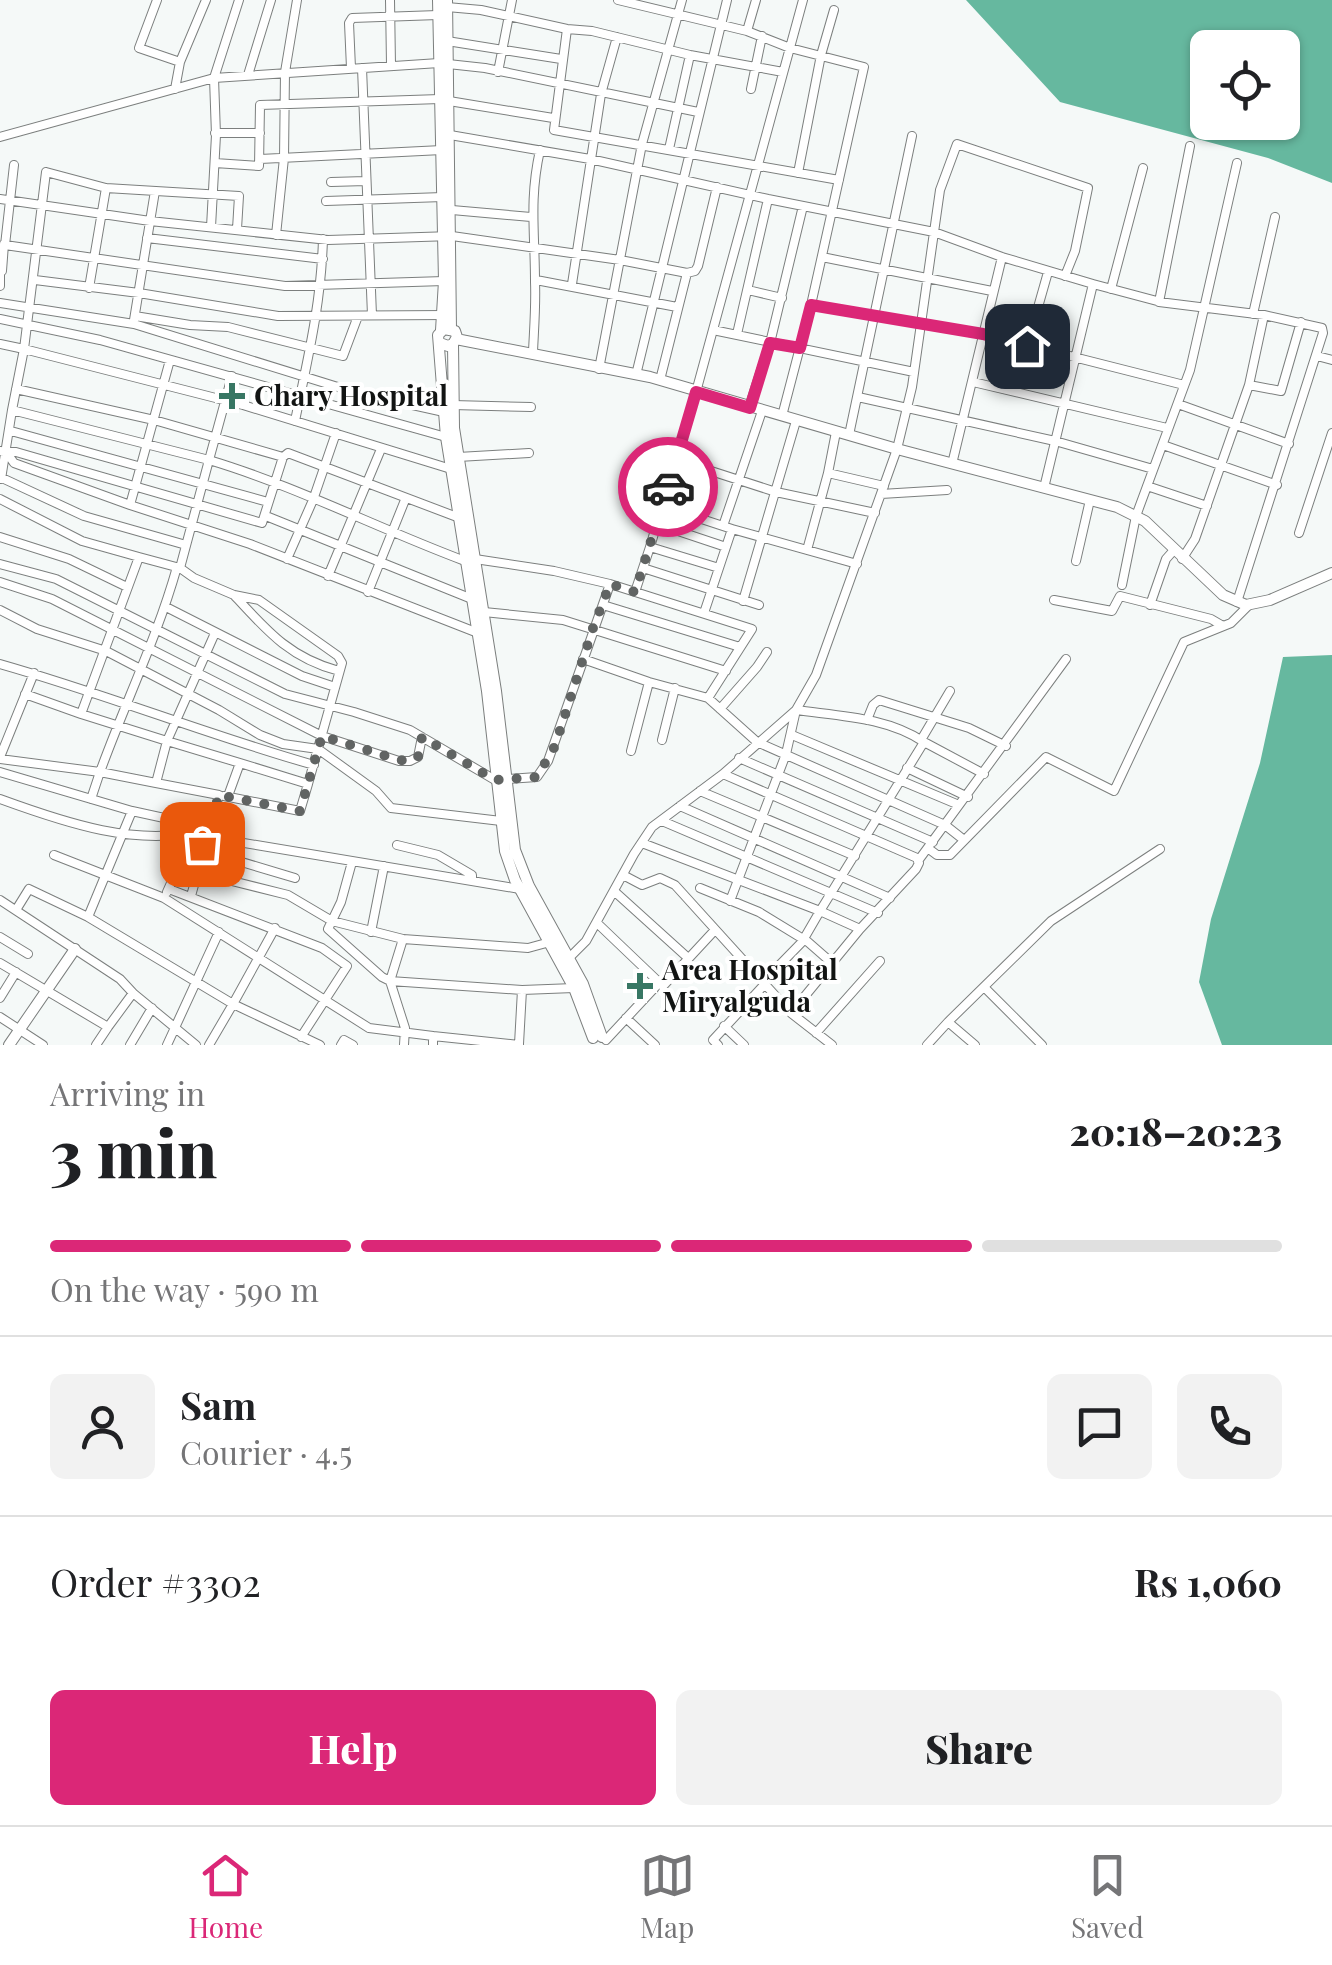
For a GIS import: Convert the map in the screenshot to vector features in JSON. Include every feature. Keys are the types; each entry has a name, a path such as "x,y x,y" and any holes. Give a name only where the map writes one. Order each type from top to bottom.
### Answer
{"main road":[{"path":"442,6 448,41 444,63"},
{"path":"442,6 446,315"},
{"path":"444,100 450,135 452,210 444,281 451,336 446,437 457,517 484,612 503,781 501,821 507,861 550,942 566,961 596,1042"},
{"path":"596,1042 566,961 517,858 472,599 458,457 438,335 660,380 849,436 1117,507 1145,521 1223,595 1244,603 1270,600 1332,573"},
{"path":"10,1045 75,949"}],"street":[{"path":"157,0 140,48 180,62"},
{"path":"175,89 180,62 206,0"},
{"path":"210,228 215,163 214,78 239,0"},
{"path":"248,75 270,0"},
{"path":"276,235 284,158 285,72 297,0"},
{"path":"390,0 391,65"},
{"path":"498,72 512,0"},
{"path":"618,0 747,31 790,48 864,67 782,416"},
{"path":"600,369 642,144 682,0"},
{"path":"636,375 727,0"},
{"path":"747,31 756,0"},
{"path":"635,592 677,460 803,0"},
{"path":"351,68 352,18 482,5 508,17 783,72"},
{"path":"798,173 834,10"},
{"path":"566,29 554,130 839,180"},
{"path":"751,88 762,36"},
{"path":"572,284 590,159 617,37"},
{"path":"448,41 560,59"},
{"path":"669,148 690,55"},
{"path":"0,137 214,78 444,63 698,112"},
{"path":"362,68 372,316"},
{"path":"215,163 259,166 260,105 444,100 553,118"},
{"path":"215,134 260,134"},
{"path":"450,135 590,159 768,200 934,232 1048,272 1157,300"},
{"path":"849,436 912,136"},
{"path":"730,901 786,754 796,710 816,675 896,449 914,372 940,190 958,144 1088,188 1076,251 1065,276"},
{"path":"739,758 878,816 931,846 937,855 950,856 1046,757 1114,791 1184,642 1223,626 1244,603 1322,328 1264,315 1159,302 1190,146"},
{"path":"260,159 442,150"},
{"path":"533,352 536,280 532,187 540,150"},
{"path":"1122,584 1136,516 1178,404 1206,310 1236,163"},
{"path":"0,286 5,200 14,166"},
{"path":"1111,289 1143,168"},
{"path":"186,545 84,516 1,480 24,349 46,172 106,188 239,196 237,229"},
{"path":"331,182 366,181"},
{"path":"5,200 150,221 323,239 447,236 687,273 698,266 717,187"},
{"path":"90,288 106,188"},
{"path":"134,320 155,192"},
{"path":"326,202 443,197"},
{"path":"737,334 768,200"},
{"path":"750,408 804,206"},
{"path":"452,210 531,217"},
{"path":"1254,314 1275,217"},
{"path":"147,238 323,259"},
{"path":"295,421 318,317 323,239"},
{"path":"3,244 143,268 285,286 444,281"},
{"path":"822,257 992,291"},
{"path":"952,464 1002,257"},
{"path":"1027,346 1048,272"},
{"path":"660,380 687,273"},
{"path":"34,280 278,316 446,315"},
{"path":"536,280 677,306"},
{"path":"1044,488 1093,284"},
{"path":"748,290 782,298"},
{"path":"0,302 134,320 228,327 343,356 358,316"},
{"path":"811,305 983,334 1184,385"},
{"path":"1150,605 1166,559 1195,539 1250,385 1264,315"},
{"path":"0,319 100,340 446,437"},
{"path":"134,320 354,392 448,408 530,407"},
{"path":"1250,385 1281,391 1301,322"},
{"path":"713,330 914,372"},
{"path":"0,344 226,400 451,469"},
{"path":"1317,356 1332,360"},
{"path":"130,505 170,360"},
{"path":"90,799 125,704 159,630 232,376"},
{"path":"973,382 1167,428"},
{"path":"16,389 154,420 284,457"},
{"path":"858,398 1055,441 1153,469"},
{"path":"0,401 274,481 392,533 470,560 554,570 752,630 726,670 714,703"},
{"path":"1178,404 1289,444"},
{"path":"704,614 726,547 738,481 762,411"},
{"path":"742,600 796,421"},
{"path":"11,431 268,502"},
{"path":"808,550 836,432"},
{"path":"1299,534 1332,432"},
{"path":"286,559 313,500 336,433"},
{"path":"1163,445 1277,485"},
{"path":"328,576 381,448"},
{"path":"4,452 16,452 262,522 274,481 288,452 457,517"},
{"path":"4,452 14,463 191,523 478,633"},
{"path":"458,457 528,453"},
{"path":"677,460 776,492 875,512"},
{"path":"828,474 882,490 947,490"},
{"path":"1147,486 1206,506"},
{"path":"0,499 82,541 178,567 234,595 259,600 342,662 300,811 100,772 0,758 34,673"},
{"path":"368,592 405,500"},
{"path":"1076,561 1090,500"},
{"path":"662,506 857,564"},
{"path":"266,516 472,599"},
{"path":"657,524 726,547"},
{"path":"0,537 69,560 127,587"},
{"path":"650,547 719,568"},
{"path":"81,714 139,558"},
{"path":"0,564 56,579 285,694 388,722 503,781 532,778 541,773 555,746 610,584"},
{"path":"643,568 759,605"},
{"path":"0,582 52,598 322,736 410,761 418,757 422,737"},
{"path":"234,595 271,636 310,664 339,671"},
{"path":"1054,600 1112,611 1120,596 1211,619 1223,626"},
{"path":"603,604 740,647"},
{"path":"166,607 302,676 335,687"},
{"path":"0,610 37,629 106,651 260,735 282,744 318,749 376,791 391,808 501,821"},
{"path":"484,612 563,620 726,670"},
{"path":"156,783 167,741 215,634"},
{"path":"714,703 758,668 767,652"},
{"path":"583,659 714,703 757,742 945,824 964,840"},
{"path":"791,1013 860,928 916,869 918,861 1006,746 1066,659"},
{"path":"0,664 314,765"},
{"path":"631,750 649,682"},
{"path":"662,740 675,688"},
{"path":"718,1045 712,1040 803,939 901,780 950,691"},
{"path":"25,694 308,784"},
{"path":"867,720 872,705 879,700 969,728 1006,746"},
{"path":"566,961 597,923 652,827 723,774 796,710 867,720 923,741 984,774"},
{"path":"0,724 12,727"},
{"path":"792,735 959,806"},
{"path":"215,839 210,828 240,763"},
{"path":"57,790 65,768"},
{"path":"907,768 968,797"},
{"path":"0,772 132,811 210,828"},
{"path":"723,774 904,851 918,861"},
{"path":"700,791 855,856"},
{"path":"0,799 124,830 180,837 210,828"},
{"path":"680,806 890,898"},
{"path":"88,917 132,811"},
{"path":"662,821 878,913"},
{"path":"191,896 204,840 215,839 520,889"},
{"path":"642,842 860,928"},
{"path":"166,893 189,844 295,878"},
{"path":"398,845 438,855 472,876 472,880"},
{"path":"927,1045 1051,921 1160,849"},
{"path":"54,855 166,893 191,896 276,928 322,948 347,966 301,1037"},
{"path":"352,862 341,902 328,929 390,981 406,1034 404,1045"},
{"path":"371,932 384,866"},
{"path":"196,878 208,875 288,895 332,921 403,939 528,948 550,942"},
{"path":"623,875 642,885 665,878 791,1013 832,1045"},
{"path":"700,888 760,912 832,963"},
{"path":"16,910 29,889 88,917 233,1004 320,1045"},
{"path":"614,891 687,957"},
{"path":"166,893 219,932 369,1028 433,1040 519,1045 522,990"},
{"path":"0,900 75,949 196,1045"},
{"path":"597,923 663,986 714,931"},
{"path":"209,1045 276,928"},
{"path":"167,1045 219,932"},
{"path":"0,937 28,954"},
{"path":"390,981 403,939"},
{"path":"814,1045 818,1035 880,961"},
{"path":"0,963 108,1027"},
{"path":"0,998 16,972"},
{"path":"390,981 522,990 574,988"},
{"path":"596,1042 626,1018 660,982"},
{"path":"984,986 1042,1045"},
{"path":"96,1045 133,992"},
{"path":"130,1045 152,1008"},
{"path":"0,1017 43,1045"},
{"path":"626,1018 654,1045"},
{"path":"948,1022 975,1045"},
{"path":"724,1026 744,1045"},
{"path":"341,1045 344,1040 354,1045"}],"shaded area":[{"path":"966,0 1332,0 1332,183 1268,158 1201,140 1300,140 1300,30 1190,30 1190,137 1060,102"},
{"path":"1332,655 1332,1045 1222,1045 1199,982 1211,919 1260,763 1283,657"}],"way so far":[{"path":"202,844 208,838 215,839 210,828 219,795 300,811 322,736 410,761 418,757 422,737 495,780 537,777 566,718 610,584 635,592 668,487"}],"place":[{"name":"Chary Hospital","path":"232,396"},
{"name":"Area Hospital Miryalguda","path":"640,986"}],"route":[{"path":"668,487 696,392 750,408 770,343 800,348 811,305 983,334 1027,346"}]}
